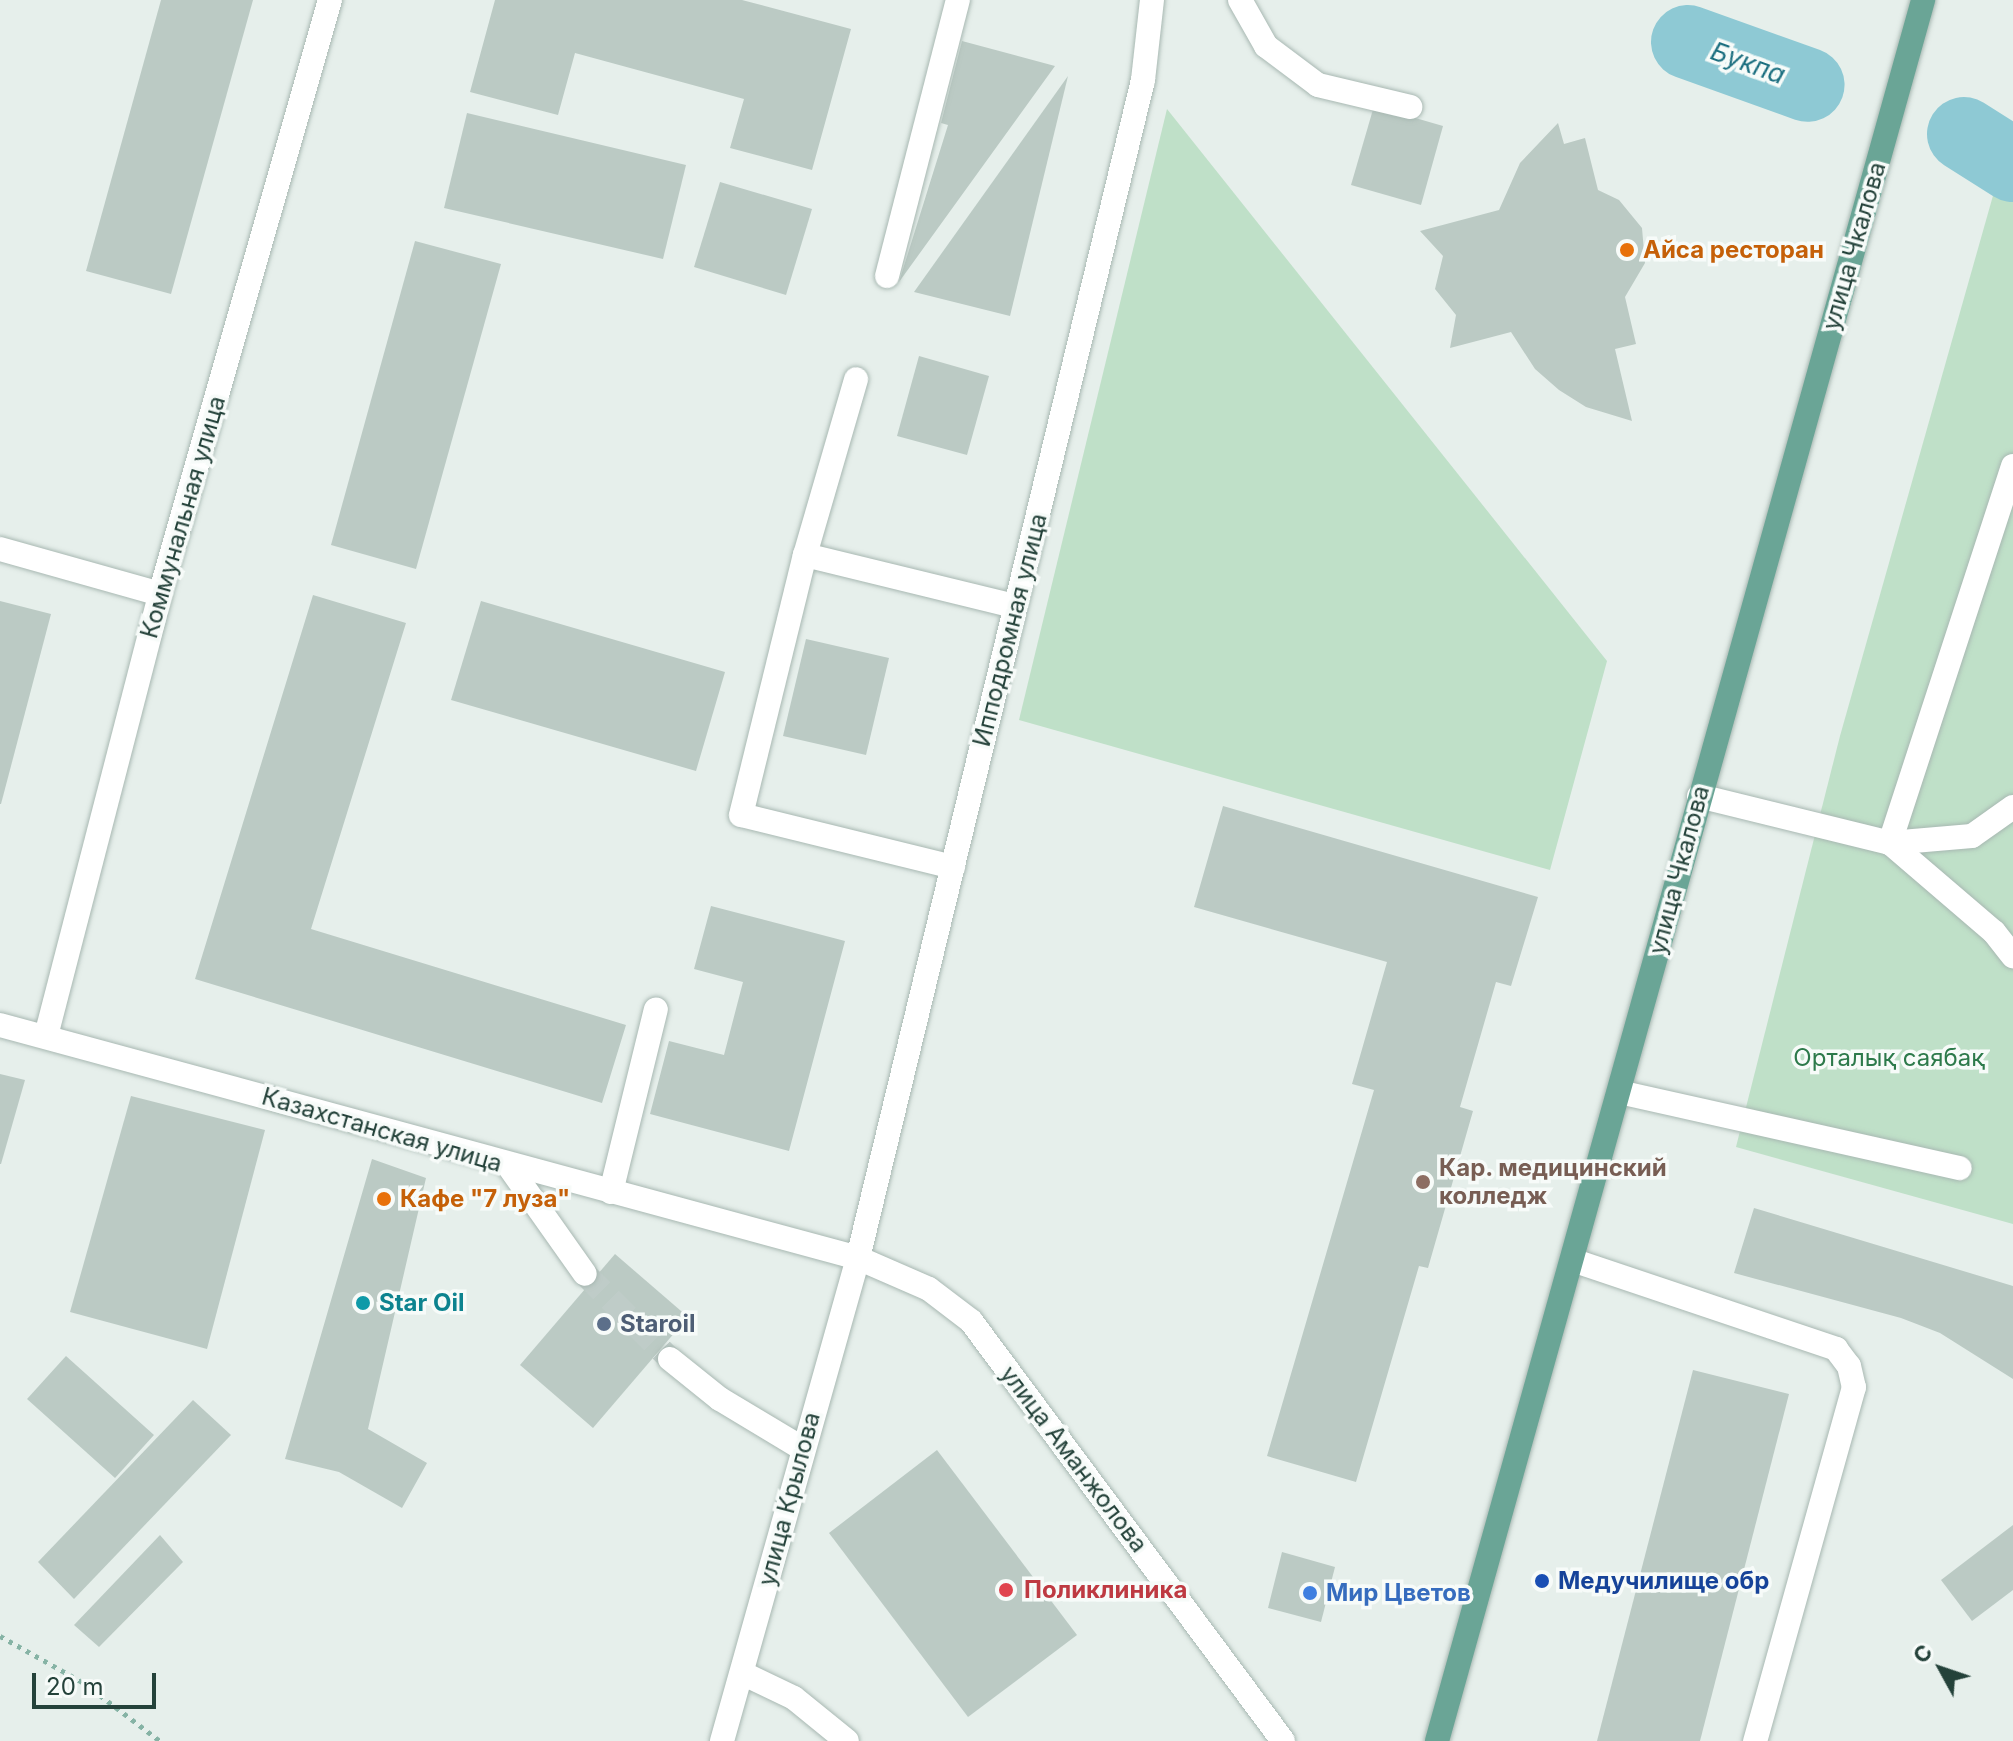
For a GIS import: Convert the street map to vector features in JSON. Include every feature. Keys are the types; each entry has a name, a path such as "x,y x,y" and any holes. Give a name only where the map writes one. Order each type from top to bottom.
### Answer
{"main road":[{"name":"улица Чкалова","path":"1437,1741 1923,0"}],"street":[{"name":"Коммунальная улица","path":"46,1036 160,594 330,0"},
{"path":"887,276 958,0"},
{"name":"Ипподромная улица","path":"858,1258 1143,80 1152,0"},
{"path":"1240,0 1266,46 1318,85 1410,107"},
{"path":"856,379 805,555 741,815 953,867"},
{"path":"1890,843 2013,466"},
{"path":"0,549 160,594"},
{"path":"805,555 1015,606"},
{"path":"1699,796 1890,843 1972,836 2013,807"},
{"path":"1890,843 1994,932 2013,956"},
{"path":"611,1192 656,1009"},
{"name":"Казахстанская улица","path":"0,1025 858,1258"},
{"path":"1619,1092 1960,1168"},
{"path":"508,1165 585,1274"},
{"name":"улица Крылова","path":"722,1741 744,1674 800,1447 858,1258"},
{"name":"улица Аманжолова","path":"858,1258 929,1289 971,1321 1283,1741"},
{"path":"1572,1260 1836,1349 1849,1366 1854,1387 1755,1741"},
{"path":"670,1359 720,1399 800,1447"},
{"path":"744,1674 794,1698 847,1741"}],"path":[{"path":"0,1636 84,1683 160,1741"}],"green space":[{"path":"1167,109 1607,661 1550,870 1019,720"},
{"name":"Орталық саябақ","path":"2013,125 2013,1224 1736,1147 1840,736"}],"building":[{"path":"161,0 253,0 171,294 86,271"},
{"path":"495,0 742,0 851,29 812,170 730,148 744,99 575,53 558,115 470,92"},
{"path":"962,41 1055,66 899,282 948,125 941,123"},
{"path":"1068,76 1010,316 914,292"},
{"path":"1374,106 1443,126 1421,205 1351,185"},
{"path":"467,113 686,165 663,259 444,208"},
{"path":"1558,123 1564,144 1585,138 1598,190 1619,200 1642,228 1645,263 1625,297 1636,344 1615,349 1632,421 1586,407 1559,390 1535,369 1511,332 1450,348 1456,315 1435,289 1443,256 1420,231 1499,210 1520,163"},
{"path":"720,182 812,209 786,295 694,267"},
{"path":"415,241 501,264 416,569 331,545"},
{"path":"919,356 989,376 967,455 897,436"},
{"path":"313,595 406,623 311,929 626,1025 602,1103 195,979"},
{"path":"0,601 51,614 1,804 0,804"},
{"path":"481,601 725,672 696,771 451,700"},
{"path":"806,639 889,658 866,755 783,736"},
{"path":"1223,806 1538,897 1511,986 1496,982 1460,1107 1473,1111 1428,1268 1419,1266 1356,1482 1267,1456 1374,1090 1352,1084 1387,962 1194,907"},
{"path":"711,906 845,941 789,1151 650,1114 669,1041 724,1055 743,982 694,969"},
{"path":"0,1074 25,1080 1,1164 0,1164"},
{"path":"131,1096 265,1130 207,1349 70,1312"},
{"name":"Star Oil","path":"372,1159 426,1178 368,1429 427,1463 402,1508 339,1472 285,1459"},
{"path":"1754,1208 2013,1286 2013,1379 1940,1333 1901,1318 1734,1273"},
{"path":"615,1254 688,1317 593,1428 520,1365"},
{"path":"66,1356 154,1435 115,1478 27,1399"},
{"path":"1693,1370 1789,1394 1700,1741 1597,1741"},
{"path":"193,1400 231,1435 74,1599 38,1562"},
{"path":"937,1450 1077,1635 968,1717 829,1533"},
{"path":"2013,1525 2013,1590 1972,1621 1941,1580"},
{"path":"160,1535 183,1562 99,1647 74,1625"},
{"path":"1282,1552 1335,1567 1321,1622 1268,1608"}],"waterway":[{"name":"Букпа","path":"1688,42 1808,85"},
{"name":"Букпа","path":"1964,134 2013,165"}],"tunnel":[{"path":"585,1274 670,1359"}],"place":[{"name":"Айса ресторан","path":"1627,250"},
{"name":"Кар. медицинский колледж","path":"1423,1182"},
{"name":"Кафе \"7 луза\"","path":"384,1199"},
{"name":"Star Oil","path":"363,1303"},
{"name":"Staroil","path":"604,1324"},
{"name":"Медучилище обр","path":"1542,1581"},
{"name":"Поликлиника","path":"1006,1590"},
{"name":"Мир Цветов","path":"1310,1593"}]}
